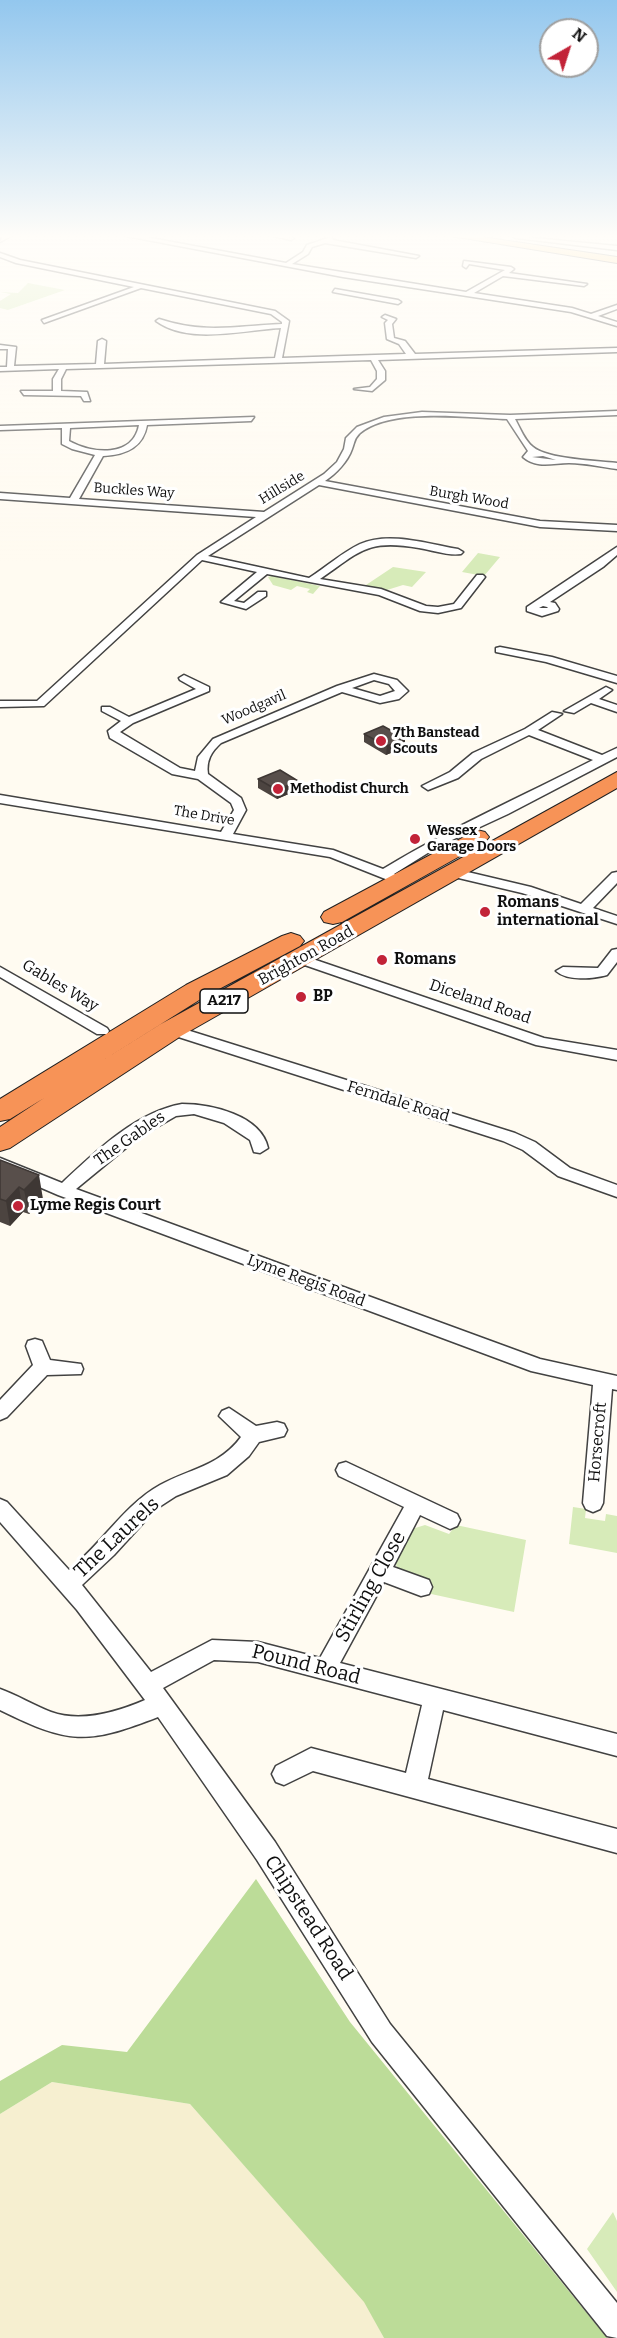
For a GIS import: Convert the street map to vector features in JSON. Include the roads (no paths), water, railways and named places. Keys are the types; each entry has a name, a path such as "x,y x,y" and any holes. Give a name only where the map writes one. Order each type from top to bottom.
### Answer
{"highway":[{"name":"Brighton Road","path":"0,1141 60,1100 289,954 392,876 609,760"},
{"name":"Brighton Road","path":"0,1112 195,991 289,954 461,869 617,779"}],"street":[{"path":"2,347 21,345"},
{"path":"100,366 102,345"},
{"path":"278,361 282,345"},
{"path":"403,345 406,351 414,356"},
{"path":"10,369 12,347"},
{"path":"0,369 617,350"},
{"path":"358,389 372,389 381,380 381,371 374,358"},
{"path":"57,393 57,379 64,367"},
{"path":"24,393 84,394 87,399"},
{"name":"Hillside","path":"0,704 40,704 200,557 318,482 340,463 354,434 377,422 435,413 510,417 617,413"},
{"path":"510,417 528,448 535,452 565,460 617,466"},
{"path":"0,428 251,419"},
{"path":"66,426 65,442 80,450 100,454 124,449 137,442 142,435 143,423"},
{"path":"73,501 100,454"},
{"name":"Burgh Wood","path":"318,482 540,524 617,528"},
{"name":"Buckles Way","path":"0,496 265,515"},
{"path":"310,581 368,544 385,541 458,552"},
{"path":"543,603 547,597 593,570 617,550"},
{"path":"356,551 375,555"},
{"path":"200,557 310,581 390,594 424,609 448,610 457,606 480,576"},
{"path":"240,590 265,571"},
{"path":"390,594 404,588"},
{"path":"501,650 548,659 617,680"},
{"path":"184,678 205,689 124,723 114,731 114,736 186,775 202,776 240,804 240,810 226,835"},
{"name":"Woodgavil","path":"202,776 201,761 208,748 217,741 342,688"},
{"path":"570,711 593,700 606,690"},
{"path":"593,700 617,709"},
{"path":"106,709 124,723"},
{"path":"428,786 460,777 471,761 529,731 556,714"},
{"path":"529,731 609,760"},
{"name":"Brighton Road","path":"609,760 617,752"},
{"name":"The Drive","path":"0,799 333,854 392,876"},
{"path":"461,869 617,920"},
{"path":"583,910 617,876"},
{"path":"563,971 586,974 602,972 617,953"},
{"name":"Diceland Road","path":"289,954 541,1042 617,1055"},
{"name":"Gables Way","path":"0,971 102,1031"},
{"name":"Ferndale Road","path":"171,1030 509,1137 529,1146 564,1172 617,1191"},
{"name":"The Gables","path":"64,1191 104,1156 170,1111 185,1108 237,1122 258,1138 260,1148"},
{"name":"Lyme Regis Road","path":"0,1164 64,1191 537,1366 610,1382"},
{"path":"35,1346 43,1367"},
{"path":"0,1412 43,1367 74,1369"},
{"name":"Horsecroft","path":"593,1503 610,1382"},
{"path":"229,1416 253,1435 277,1430"},
{"name":"The Laurels","path":"68,1583 87,1569 145,1507 175,1486 226,1468 242,1454 253,1435"},
{"path":"346,1470 450,1520"},
{"name":"Stirling Close","path":"325,1670 416,1504"},
{"name":"Chipstead Road","path":"0,1508 68,1583 155,1694 266,1851 381,2033 617,2326"},
{"path":"380,1571 422,1587"},
{"name":"Pound Road","path":"0,1699 54,1723 75,1727 113,1723 212,1650 258,1652 617,1745"},
{"path":"414,1787 435,1697"},
{"path":"284,1774 311,1759 617,1841"}],"place":[{"name":"7th Banstead Scouts","path":"381,741"},
{"name":"Methodist Church","path":"278,789"},
{"name":"Wessex Garage Doors","path":"415,839"},
{"name":"Romans international","path":"485,912"},
{"name":"Romans","path":"382,960"},
{"name":"BP","path":"301,997"},
{"name":"Lyme Regis Court","path":"18,1206"}]}
